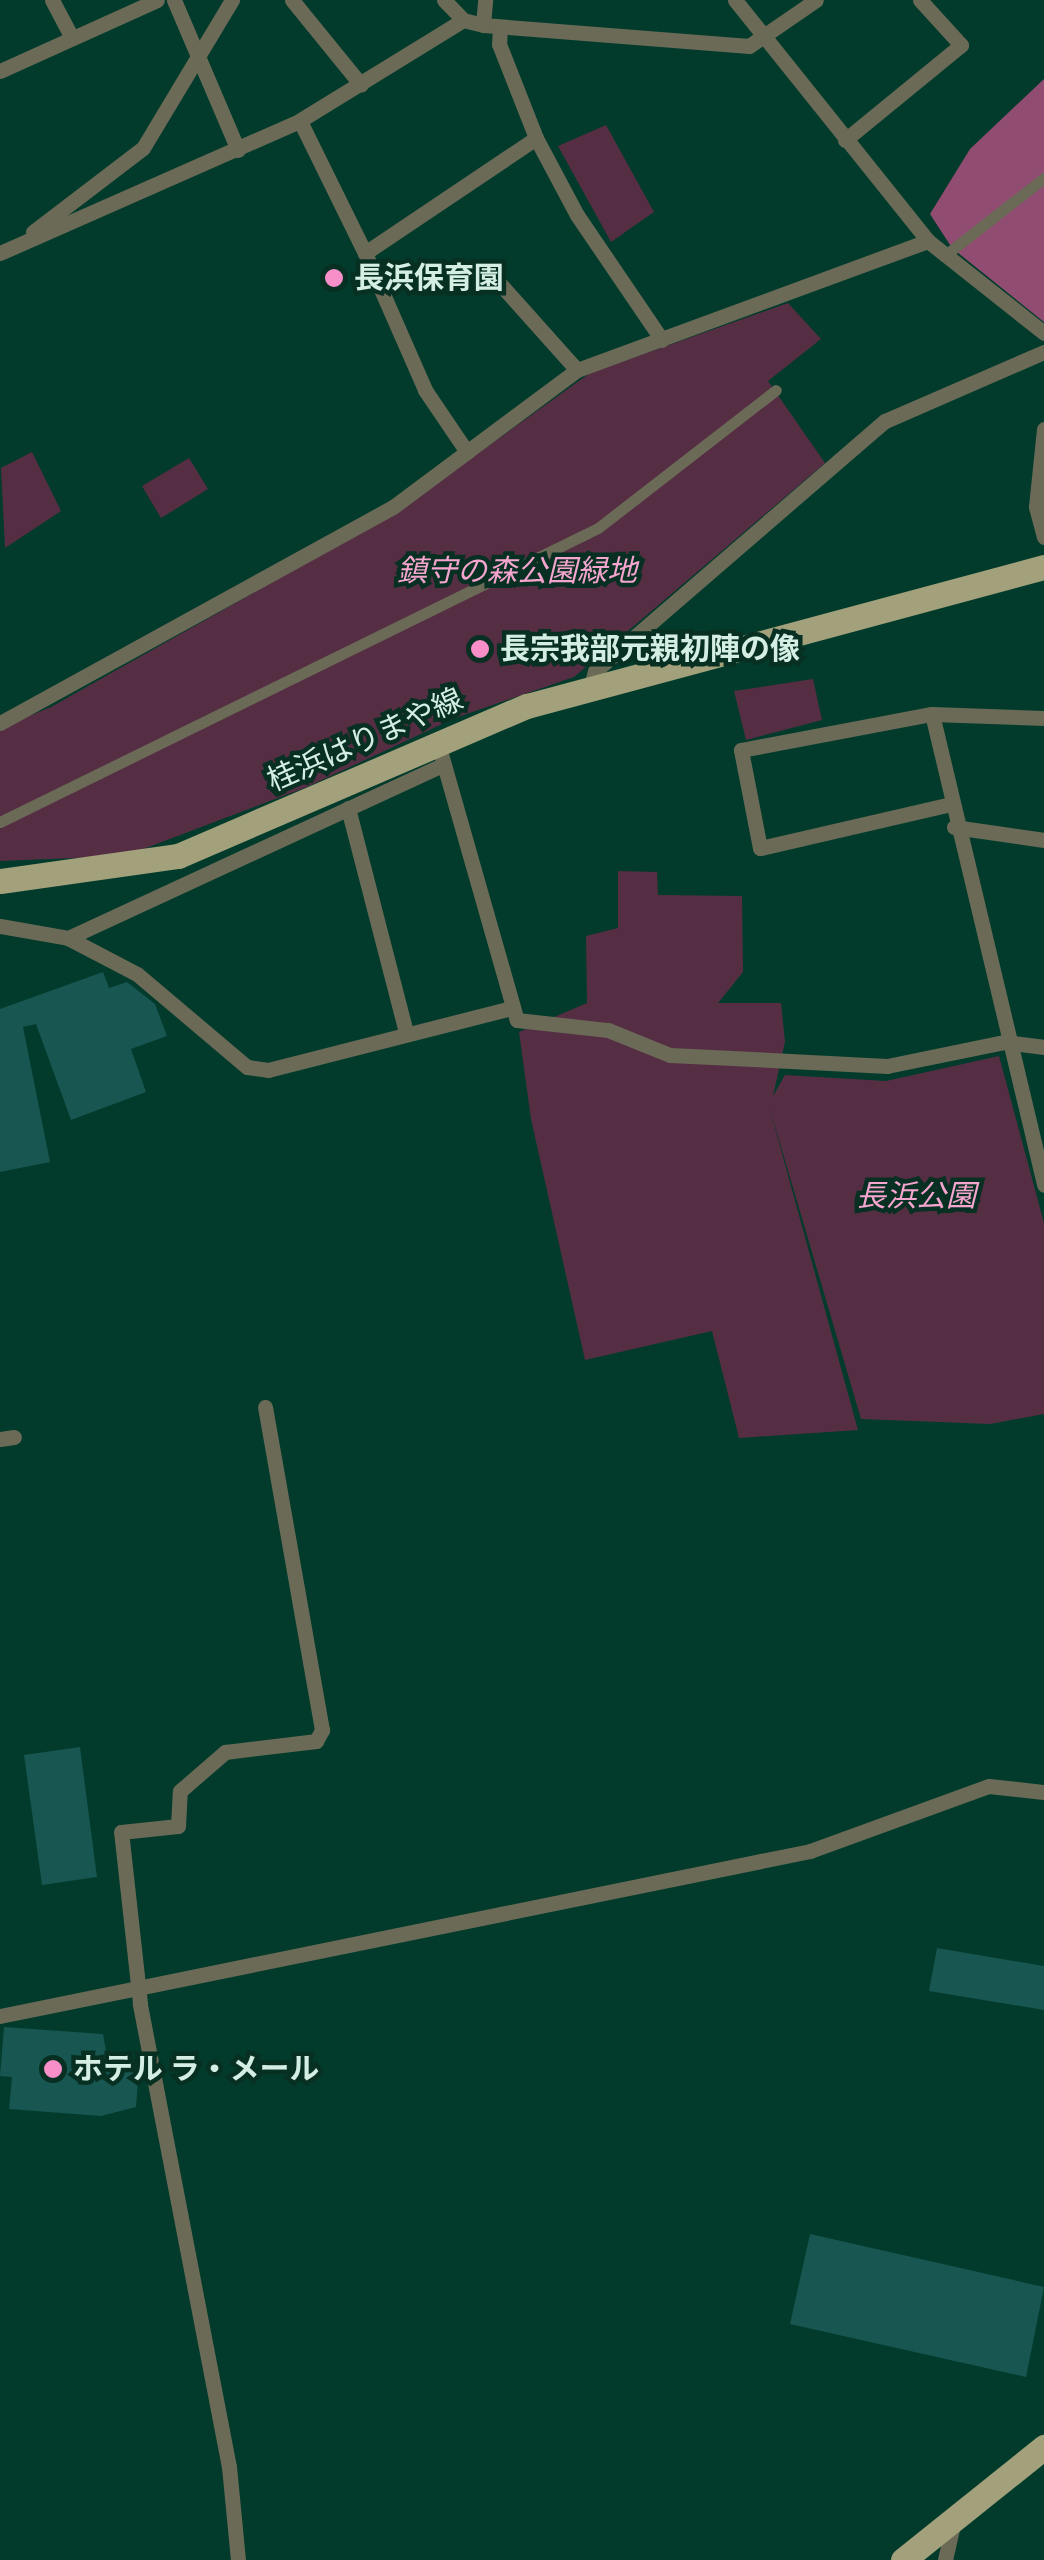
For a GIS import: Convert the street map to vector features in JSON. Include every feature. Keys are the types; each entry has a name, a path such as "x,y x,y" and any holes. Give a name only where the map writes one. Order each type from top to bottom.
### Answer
{"main road":[{"name":"桂浜はりまや線","path":"0,881 178,856 440,752 591,686 1044,567"},
{"path":"902,2560 1044,2447"}],"street":[{"path":"52,0 72,38"},
{"path":"0,71 157,0"},
{"path":"174,0 197,65 238,150"},
{"path":"16,246 142,148 197,65 232,0"},
{"path":"292,0 362,85"},
{"path":"444,0 462,20 492,26 748,46 816,0"},
{"path":"484,0 536,138 577,215 662,340"},
{"path":"735,0 928,241 1044,333"},
{"path":"846,140 960,45 920,0"},
{"path":"0,253 300,121 462,20"},
{"path":"300,121 366,253 425,390 467,452"},
{"path":"366,253 536,138"},
{"path":"944,256 1044,178"},
{"path":"0,723 328,544 467,452 577,370 928,241"},
{"path":"492,276 577,370"},
{"path":"591,686 595,671 892,416 1044,352"},
{"path":"0,822 598,528 776,390"},
{"path":"1044,429 1036,507 1044,537"},
{"path":"952,804 760,848 741,750 932,714 1044,718"},
{"path":"932,714 1004,1042 1044,1185"},
{"path":"68,938 348,808 440,752 508,1009 516,1020 608,1030 670,1055 886,1066 1004,1042 1044,1047"},
{"path":"348,808 406,1032"},
{"path":"954,828 1044,840"},
{"path":"0,926 68,938 138,974 247,1067 268,1070 508,1009"},
{"path":"238,2560 229,2467 139,1992 120,1832 178,1826 180,1791 225,1752 316,1741 322,1730 265,1407"},
{"path":"0,2016 139,1992 370,1936 810,1851 989,1786 1044,1792"},
{"path":"945,2560 954,2520"}],"green space":[{"path":"606,125 654,212 611,242 558,146"},
{"name":"鎮守の森公園緑地","path":"788,303 821,339 768,381 825,463 574,677 455,718 307,787 125,856 0,861 0,728 51,707 395,513 590,373"},
{"path":"32,452 61,511 5,548 1,468"},
{"path":"189,458 208,489 161,518 142,486"},
{"path":"813,679 822,720 746,740 734,691"},
{"name":"長浜公園","path":"618,871 657,872 658,895 742,896 743,972 718,1003 781,1003 785,1042 773,1096 785,1075 886,1081 999,1056 1044,1223 1044,1414 990,1424 861,1419 769,1106 858,1430 739,1438 712,1331 585,1360 531,1119 519,1032 587,1003 586,936 618,928"}],"shaded area":[{"path":"1044,79 1044,322 952,248 930,214 970,149"}],"building":[{"path":"103,972 109,988 127,982 155,1004 167,1036 131,1049 146,1092 71,1120 36,1024 23,1027 50,1162 0,1172 0,1009"},
{"path":"80,1747 97,1877 42,1885 24,1755"},
{"path":"937,1948 1044,1966 1044,2010 929,1991"},
{"path":"4,2027 103,2034 109,2066 139,2068 136,2107 101,2116 9,2109 12,2077 0,2076"},
{"path":"810,2234 1044,2287 1026,2377 790,2324"}],"place":[{"name":"長浜保育園","path":"334,278"},
{"name":"長宗我部元親初陣の像","path":"480,649"},
{"name":"ホテル ラ・メール","path":"53,2069"}]}
